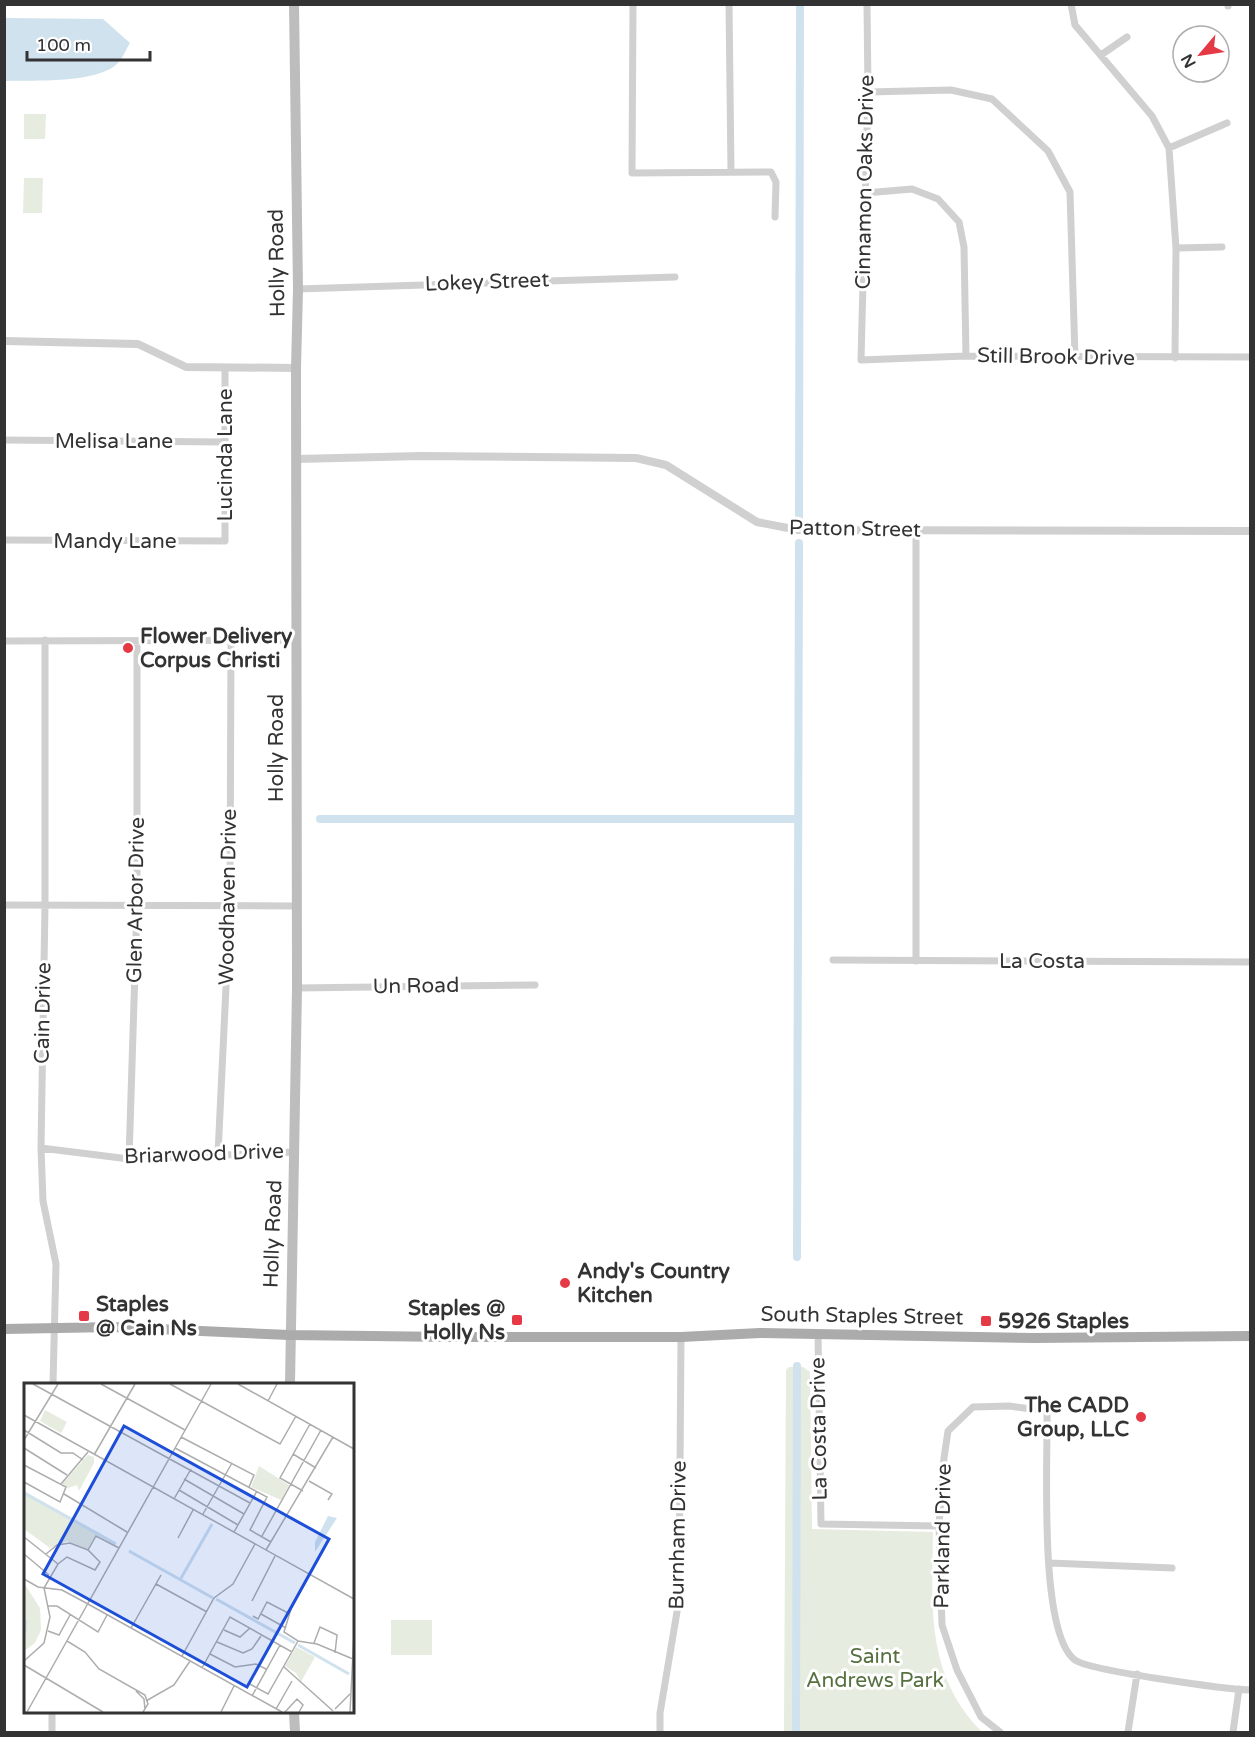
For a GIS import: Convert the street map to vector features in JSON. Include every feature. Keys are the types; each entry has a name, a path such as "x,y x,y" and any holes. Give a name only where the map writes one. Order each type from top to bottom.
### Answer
{"main road":[{"name":"Holly Road","path":"290,1383 289,1335 297,988 295,906 298,289 294,4"},
{"name":"South Staples Street","path":"4,1329 113,1327 289,1335 681,1337 744,1333 1034,1338 1251,1336"},
{"path":"294,1713 295,1732"}],"street":[{"path":"633,4 632,173 771,172 776,182 775,217"},
{"path":"729,4 731,172"},
{"name":"Cinnamon Oaks Drive","path":"861,360 868,92 867,4"},
{"path":"1071,4 1075,25 1152,116 1169,148 1176,248 1175,358"},
{"path":"1101,55 1127,37"},
{"path":"868,92 951,90 992,99 1048,151 1070,192 1075,357"},
{"path":"1169,148 1227,123"},
{"path":"866,193 912,189 938,198 959,222 964,247 966,356"},
{"path":"1176,248 1222,247"},
{"name":"Lokey Street","path":"298,289 675,277"},
{"path":"4,341 138,344 186,367 296,368"},
{"name":"Still Brook Drive","path":"861,360 966,356 1251,357"},
{"name":"Lucinda Lane","path":"225,368 225,541"},
{"name":"Melisa Lane","path":"4,440 224,442"},
{"name":"Patton Street","path":"297,459 432,456 636,458 666,465 743,515 768,526 798,530 1251,531"},
{"path":"916,530 916,960"},
{"name":"Mandy Lane","path":"4,540 225,541"},
{"name":"Cain Drive","path":"45,640 45,905 41,1148 43,1201 56,1264 53,1383"},
{"name":"Woodhaven Drive","path":"218,1155 230,904 231,640"},
{"path":"4,641 296,640"},
{"name":"Glen Arbor Drive","path":"129,1159 137,907 137,641"},
{"path":"4,905 295,906"},
{"name":"La Costa","path":"833,960 1251,962"},
{"name":"Un Road","path":"297,988 535,985"},
{"name":"Briarwood Drive","path":"41,1148 129,1159 295,1152"},
{"name":"La Costa Drive","path":"818,1334 821,1524 939,1526"},
{"name":"Burnham Drive","path":"660,1732 660,1713 679,1600 681,1337"},
{"name":"Parkland Drive","path":"1000,1732 981,1717 957,1670 942,1624 939,1526 948,1431 973,1407 993,1405 1047,1411 1050,1563"},
{"path":"1172,1568 1050,1563 1048,1586 1064,1648 1076,1661 1137,1674 1251,1690"},
{"path":"1128,1732 1137,1674"},
{"path":"1233,1732 1239,1689"},
{"path":"52,1713 52,1732"}],"green space":[{"path":"24,114 46,114 45,139 24,139"},
{"path":"24,178 43,178 42,213 23,213"},
{"name":"Saint Andrews Park","path":"789,1367 803,1367 810,1372 812,1529 933,1532 933,1613 941,1663 950,1687 963,1710 982,1732 784,1732 786,1370"},
{"path":"391,1620 432,1620 432,1655 391,1655"}],"water":[{"path":"5,18 103,19 130,43 118,63 109,70 96,75 64,80 5,81"}],"waterway":[{"path":"799,517 800,4"},
{"path":"797,1257 799,543"},
{"path":"320,819 798,819"},
{"path":"796,1732 797,1366"}],"place":[{"name":"Flower Delivery Corpus Christi","path":"128,648"},
{"name":"Andy's Country Kitchen","path":"565,1283"},
{"name":"Staples @ Cain Ns","path":"84,1316"},
{"name":"Staples @ Holly Ns","path":"517,1320"},
{"name":"5926 Staples","path":"986,1321"},
{"name":"The CADD Group, LLC","path":"1141,1417"}]}
